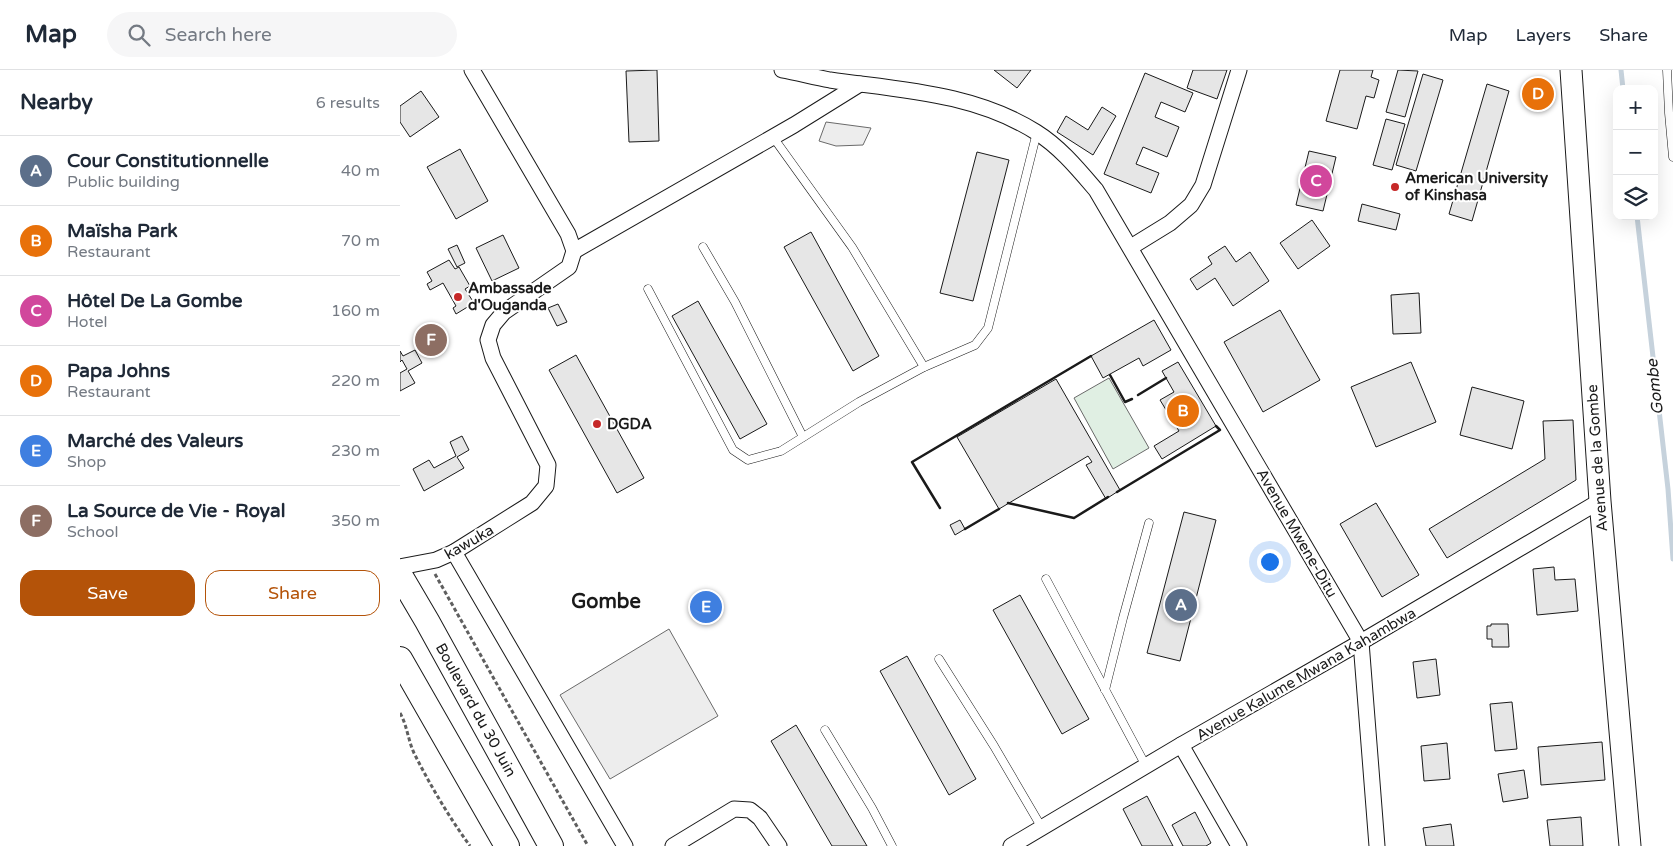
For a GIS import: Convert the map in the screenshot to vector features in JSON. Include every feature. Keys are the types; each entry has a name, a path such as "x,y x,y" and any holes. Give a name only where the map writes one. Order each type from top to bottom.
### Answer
{"main road":[{"name":"Boulevard du 30 Juin","path":"400,575 551,846"},
{"path":"400,659 508,846"}],"street":[{"path":"472,70 568,234 574,251 812,115 860,84"},
{"name":"Avenue Mwene-Ditu","path":"782,70 860,84 914,90 963,100 1005,114 1037,132 1064,154 1096,190 1361,642 1377,846"},
{"path":"1131,247 1170,223 1191,205 1203,185 1239,70"},
{"name":"Avenue de la Gombe","path":"1571,70 1600,501 1630,846"},
{"name":"kawuka","path":"400,567 428,562 454,552 532,503 546,486 548,466 493,358 488,340 493,325 504,312 569,267 574,251"},
{"name":"Avenue Kalume Mwana Kahambwa","path":"1011,846 1600,501"},
{"path":"454,552 625,846"},
{"path":"1182,745 1239,846"},
{"path":"673,846 734,809 750,810 760,818 779,846"}],"lane":[{"path":"1667,70 1673,157"},
{"path":"648,289 733,450 748,460 781,451 859,402 924,367 975,345 988,328 1037,132"},
{"path":"773,137 852,247 924,367"},
{"path":"703,246 803,437"},
{"path":"1105,690 1149,523"},
{"path":"1046,579 1146,766"},
{"path":"939,659 994,746 1042,828"},
{"path":"825,730 872,808 892,846"}],"path":[{"path":"428,562 588,846"},
{"path":"400,713 413,751 454,824 470,846"}],"green space":[{"path":"1109,378 1149,448 1113,469 1074,398"}],"shaded area":[{"path":"826,122 871,128 863,145 836,146 819,141"},
{"path":"669,629 718,716 610,779 560,695"}],"building":[{"path":"657,70 659,141 629,142 626,71"},
{"path":"994,70 1031,70 1017,88"},
{"path":"1193,70 1227,70 1217,99 1187,88"},
{"path":"1340,70 1373,70 1371,77 1379,80 1374,98 1366,96 1357,129 1326,121"},
{"path":"1398,70 1418,71 1405,117 1386,112"},
{"path":"1145,73 1193,93 1185,112 1161,102 1155,117 1179,127 1167,157 1143,147 1136,164 1159,173 1151,193 1104,174"},
{"path":"1423,74 1443,80 1416,171 1396,165"},
{"path":"1487,84 1509,91 1472,221 1449,214"},
{"path":"421,91 439,117 410,137 400,122 400,106"},
{"path":"1102,107 1116,116 1093,155 1057,132 1066,116 1088,130"},
{"path":"1386,119 1405,124 1392,170 1373,165"},
{"path":"460,149 488,201 456,219 427,167"},
{"path":"1309,151 1336,157 1323,211 1296,205"},
{"path":"977,152 1009,160 973,301 940,293"},
{"path":"1362,204 1400,214 1396,230 1358,221"},
{"path":"1312,220 1330,246 1298,269 1280,243"},
{"path":"811,232 879,356 853,371 784,247"},
{"path":"503,235 519,268 492,281 476,248"},
{"path":"457,245 465,263 457,267 448,249"},
{"path":"1225,246 1236,262 1250,252 1269,281 1233,306 1215,278 1197,290 1190,279 1212,264 1208,257"},
{"path":"449,260 455,269 459,267 470,286 465,289 474,303 456,314 453,308 456,306 443,283 430,290 427,284 432,281 427,272"},
{"path":"1419,293 1421,333 1393,334 1391,295"},
{"path":"698,301 767,424 740,439 672,316"},
{"path":"558,304 567,322 557,326 548,308"},
{"path":"1280,310 1320,380 1263,412 1224,342"},
{"path":"1154,320 1171,350 1143,366 1139,358 1103,378 1091,356"},
{"path":"415,350 422,363 408,371 415,383 400,391 400,373 407,369 402,360 400,362 400,351 403,356"},
{"name":"DGDA","path":"576,355 644,478 617,493 549,370"},
{"path":"1178,362 1216,426 1162,459 1154,446 1179,431 1160,400 1174,392 1162,371"},
{"path":"1411,362 1436,422 1376,447 1351,387"},
{"path":"1056,379 1120,490 1106,499 1086,465 1092,462 1088,456 999,509 957,437"},
{"path":"1472,387 1524,401 1512,449 1460,435"},
{"path":"1573,420 1576,480 1447,558 1429,529 1545,459 1543,421"},
{"path":"462,436 469,450 457,457 464,468 424,491 413,469 429,460 434,468 456,456 450,442"},
{"path":"1376,503 1419,575 1382,597 1340,524"},
{"path":"1184,512 1216,520 1180,661 1147,653"},
{"path":"960,520 965,529 955,535 950,525"},
{"path":"1554,567 1555,580 1575,579 1578,611 1537,615 1533,569"},
{"path":"1020,595 1089,719 1062,734 993,610"},
{"path":"1491,624 1508,624 1509,647 1492,647 1492,639 1487,639 1487,626 1491,626"},
{"path":"907,656 976,779 949,795 880,671"},
{"path":"1436,659 1440,695 1417,698 1413,662"},
{"path":"1512,702 1517,749 1495,751 1490,704"},
{"path":"796,725 867,846 832,846 771,741"},
{"path":"1602,742 1605,780 1541,785 1538,747"},
{"path":"1447,743 1450,779 1424,781 1421,746"},
{"path":"1524,770 1528,798 1503,802 1498,774"},
{"path":"1147,796 1173,846 1142,846 1123,809"},
{"path":"1195,812 1211,843 1206,846 1183,846 1172,825"},
{"path":"1581,817 1583,846 1550,846 1547,820"},
{"path":"1451,824 1454,846 1426,846 1423,828"}],"waterway":[{"name":"Gombe","path":"1621,70 1623,85"},
{"name":"Gombe","path":"1637,220 1668,489 1673,559"}],"wall":[{"path":"940,508 912,462 1091,356"},
{"path":"1110,375 1125,402 1132,399"},
{"path":"1138,395 1166,378"},
{"path":"1117,492 1220,430 1216,426"},
{"path":"1008,503 1074,518 1108,497"},
{"path":"965,529 999,509"}],"place":[{"name":"Papa Johns","path":"1538,94"},
{"name":"Hôtel De La Gombe","path":"1316,181"},
{"name":"American University of Kinshasa","path":"1395,187"},
{"name":"Ambassade d'Ouganda","path":"458,297"},
{"name":"La Source de Vie - Royal","path":"431,340"},
{"name":"Maïsha Park","path":"1183,411"},
{"name":"DGDA","path":"597,424"},
{"name":"Cour Constitutionnelle","path":"1181,605"},
{"name":"Marché des Valeurs","path":"706,607"}],"district":[{"name":"Gombe","path":"606,602"}]}
